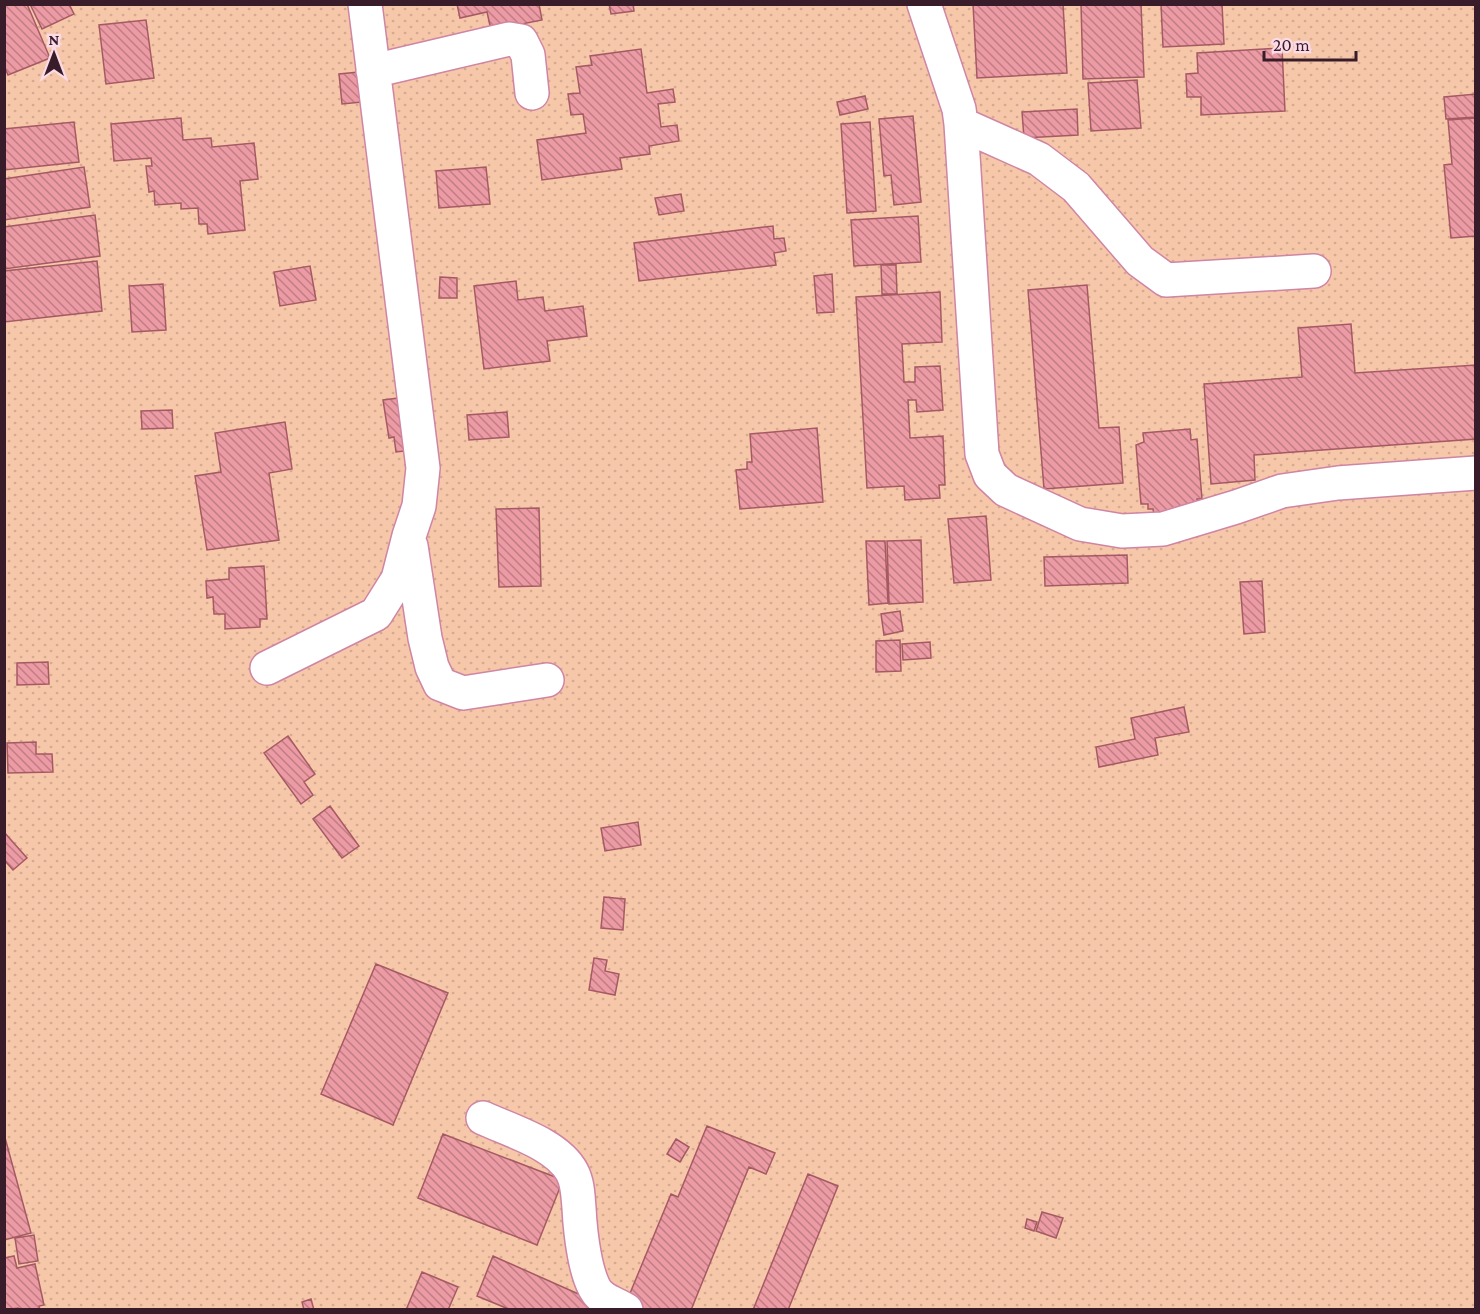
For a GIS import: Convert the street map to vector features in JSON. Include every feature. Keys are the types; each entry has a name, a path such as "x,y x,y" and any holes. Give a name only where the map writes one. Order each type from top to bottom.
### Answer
{"lane":[{"path":"267,668 376,614 398,579 418,506 423,468 365,4"},
{"path":"924,4 959,108 982,454 990,475 1006,490 1080,524 1122,531 1163,529 1282,491 1338,483 1476,473"},
{"path":"373,71 509,39 522,41 528,55 532,93"},
{"path":"961,124 1039,159 1076,187 1140,261 1166,280 1314,271"},
{"path":"409,536 425,638 432,667 440,684 463,693 547,680"},
{"path":"483,1118 549,1147 572,1173 578,1189 579,1218 585,1260 593,1286 599,1296 626,1310"}],"shaded area":[{"path":"5,5 1475,5 1475,1309 5,1309"}],"building":[{"path":"4,4 27,4 50,58 8,75 4,66"},
{"path":"30,4 69,4 74,14 42,29"},
{"path":"457,4 539,4 542,20 491,30 487,12 460,18"},
{"path":"609,4 633,4 634,11 611,14"},
{"path":"973,4 1063,4 1067,73 977,78"},
{"path":"1081,4 1141,4 1144,77 1083,79"},
{"path":"1161,4 1222,4 1224,44 1163,47"},
{"path":"146,20 154,78 106,84 99,25"},
{"path":"1282,48 1285,111 1201,115 1201,97 1187,97 1186,74 1198,73 1197,53"},
{"path":"641,49 647,93 673,89 675,102 658,104 661,127 677,125 679,141 649,146 650,154 620,158 622,169 542,180 537,140 586,133 583,114 571,115 568,94 580,93 576,67 592,65 590,56"},
{"path":"369,71 372,101 342,104 339,74"},
{"path":"1137,80 1141,128 1091,131 1088,83"},
{"path":"1476,94 1476,117 1446,119 1444,97"},
{"path":"865,96 868,109 840,115 837,102"},
{"path":"1077,109 1078,135 1024,138 1022,112"},
{"path":"913,116 921,202 894,205 891,175 884,176 879,119"},
{"path":"181,118 183,140 211,138 212,147 254,143 258,179 240,181 245,230 208,234 207,224 199,224 198,208 181,209 181,203 155,205 154,191 149,192 146,166 152,166 151,158 114,161 111,124"},
{"path":"1476,118 1476,236 1451,238 1444,165 1452,164 1448,120"},
{"path":"74,122 79,162 4,170 4,129"},
{"path":"870,122 876,211 847,213 841,124"},
{"path":"84,167 90,207 4,220 4,179"},
{"path":"486,167 490,204 439,208 436,171"},
{"path":"681,194 684,211 659,215 655,198"},
{"path":"95,215 100,256 4,269 4,227"},
{"path":"918,216 921,262 854,266 851,220"},
{"path":"773,226 774,239 784,238 786,251 774,253 776,265 639,281 634,243"},
{"path":"97,261 102,311 4,322 4,271"},
{"path":"881,265 896,265 897,294 882,294"},
{"path":"310,266 316,300 280,306 274,272"},
{"path":"832,274 834,312 817,313 814,276"},
{"path":"440,277 457,278 457,298 439,298"},
{"path":"516,281 518,300 543,297 545,311 583,306 587,336 547,341 550,361 484,369 474,286"},
{"path":"163,284 166,330 132,332 129,286"},
{"path":"1087,285 1099,428 1119,427 1123,483 1044,489 1028,290"},
{"path":"940,292 942,342 902,344 904,382 915,382 915,367 940,366 943,410 917,412 916,400 908,400 910,438 943,436 945,485 939,485 940,498 905,500 904,486 867,488 856,297"},
{"path":"1351,324 1355,373 1476,365 1476,439 1254,455 1255,480 1211,484 1204,384 1302,377 1298,328"},
{"path":"406,397 413,450 396,452 394,437 389,438 383,400"},
{"path":"172,410 173,428 142,429 141,411"},
{"path":"507,412 509,437 469,440 467,415"},
{"path":"285,422 292,469 269,473 279,540 207,550 195,476 221,472 215,433"},
{"path":"817,428 823,502 740,509 736,470 747,469 747,462 752,462 750,434"},
{"path":"1190,429 1191,440 1197,439 1202,499 1197,499 1198,511 1154,515 1153,509 1148,509 1148,504 1141,504 1136,445 1144,442 1143,433"},
{"path":"539,508 541,586 499,587 496,509"},
{"path":"986,516 991,580 954,583 948,519"},
{"path":"921,540 923,602 889,604 887,541"},
{"path":"866,541 885,541 888,603 869,605"},
{"path":"1127,555 1128,583 1045,586 1044,557"},
{"path":"264,566 267,619 260,619 260,627 225,629 225,614 214,614 213,597 207,598 206,581 229,579 229,568"},
{"path":"1262,581 1265,632 1244,634 1240,582"},
{"path":"900,611 903,631 884,635 881,614"},
{"path":"900,640 901,671 876,672 876,641"},
{"path":"930,642 931,658 903,660 902,644"},
{"path":"48,662 49,684 17,685 17,663"},
{"path":"1184,707 1189,732 1155,738 1158,755 1099,767 1096,747 1135,739 1131,718"},
{"path":"288,736 315,774 304,782 313,795 301,804 264,753"},
{"path":"36,742 36,754 52,754 53,772 8,773 7,743"},
{"path":"330,806 359,846 342,858 313,819"},
{"path":"638,822 641,845 605,851 601,828"},
{"path":"4,832 27,858 13,870 6,862 4,864"},
{"path":"604,897 625,899 623,930 601,928"},
{"path":"594,958 607,960 605,971 619,974 615,995 589,990"},
{"path":"376,964 448,993 393,1125 321,1094"},
{"path":"707,1126 775,1153 766,1174 749,1167 691,1310 642,1310 626,1303 671,1194 678,1197"},
{"path":"4,1134 31,1233 4,1240"},
{"path":"443,1134 563,1180 537,1245 418,1198"},
{"path":"676,1139 689,1147 680,1162 667,1154"},
{"path":"808,1174 838,1186 788,1310 753,1310"},
{"path":"1042,1212 1063,1218 1056,1238 1036,1231"},
{"path":"1027,1219 1037,1222 1034,1231 1025,1228"},
{"path":"34,1235 38,1261 19,1264 15,1238"},
{"path":"14,1256 17,1268 35,1264 44,1305 39,1306 40,1310 18,1310 18,1308 4,1310 4,1258"},
{"path":"493,1256 592,1300 588,1310 511,1310 477,1296"},
{"path":"422,1272 458,1287 448,1310 406,1310"},
{"path":"311,1299 314,1310 304,1310 302,1302"}]}
